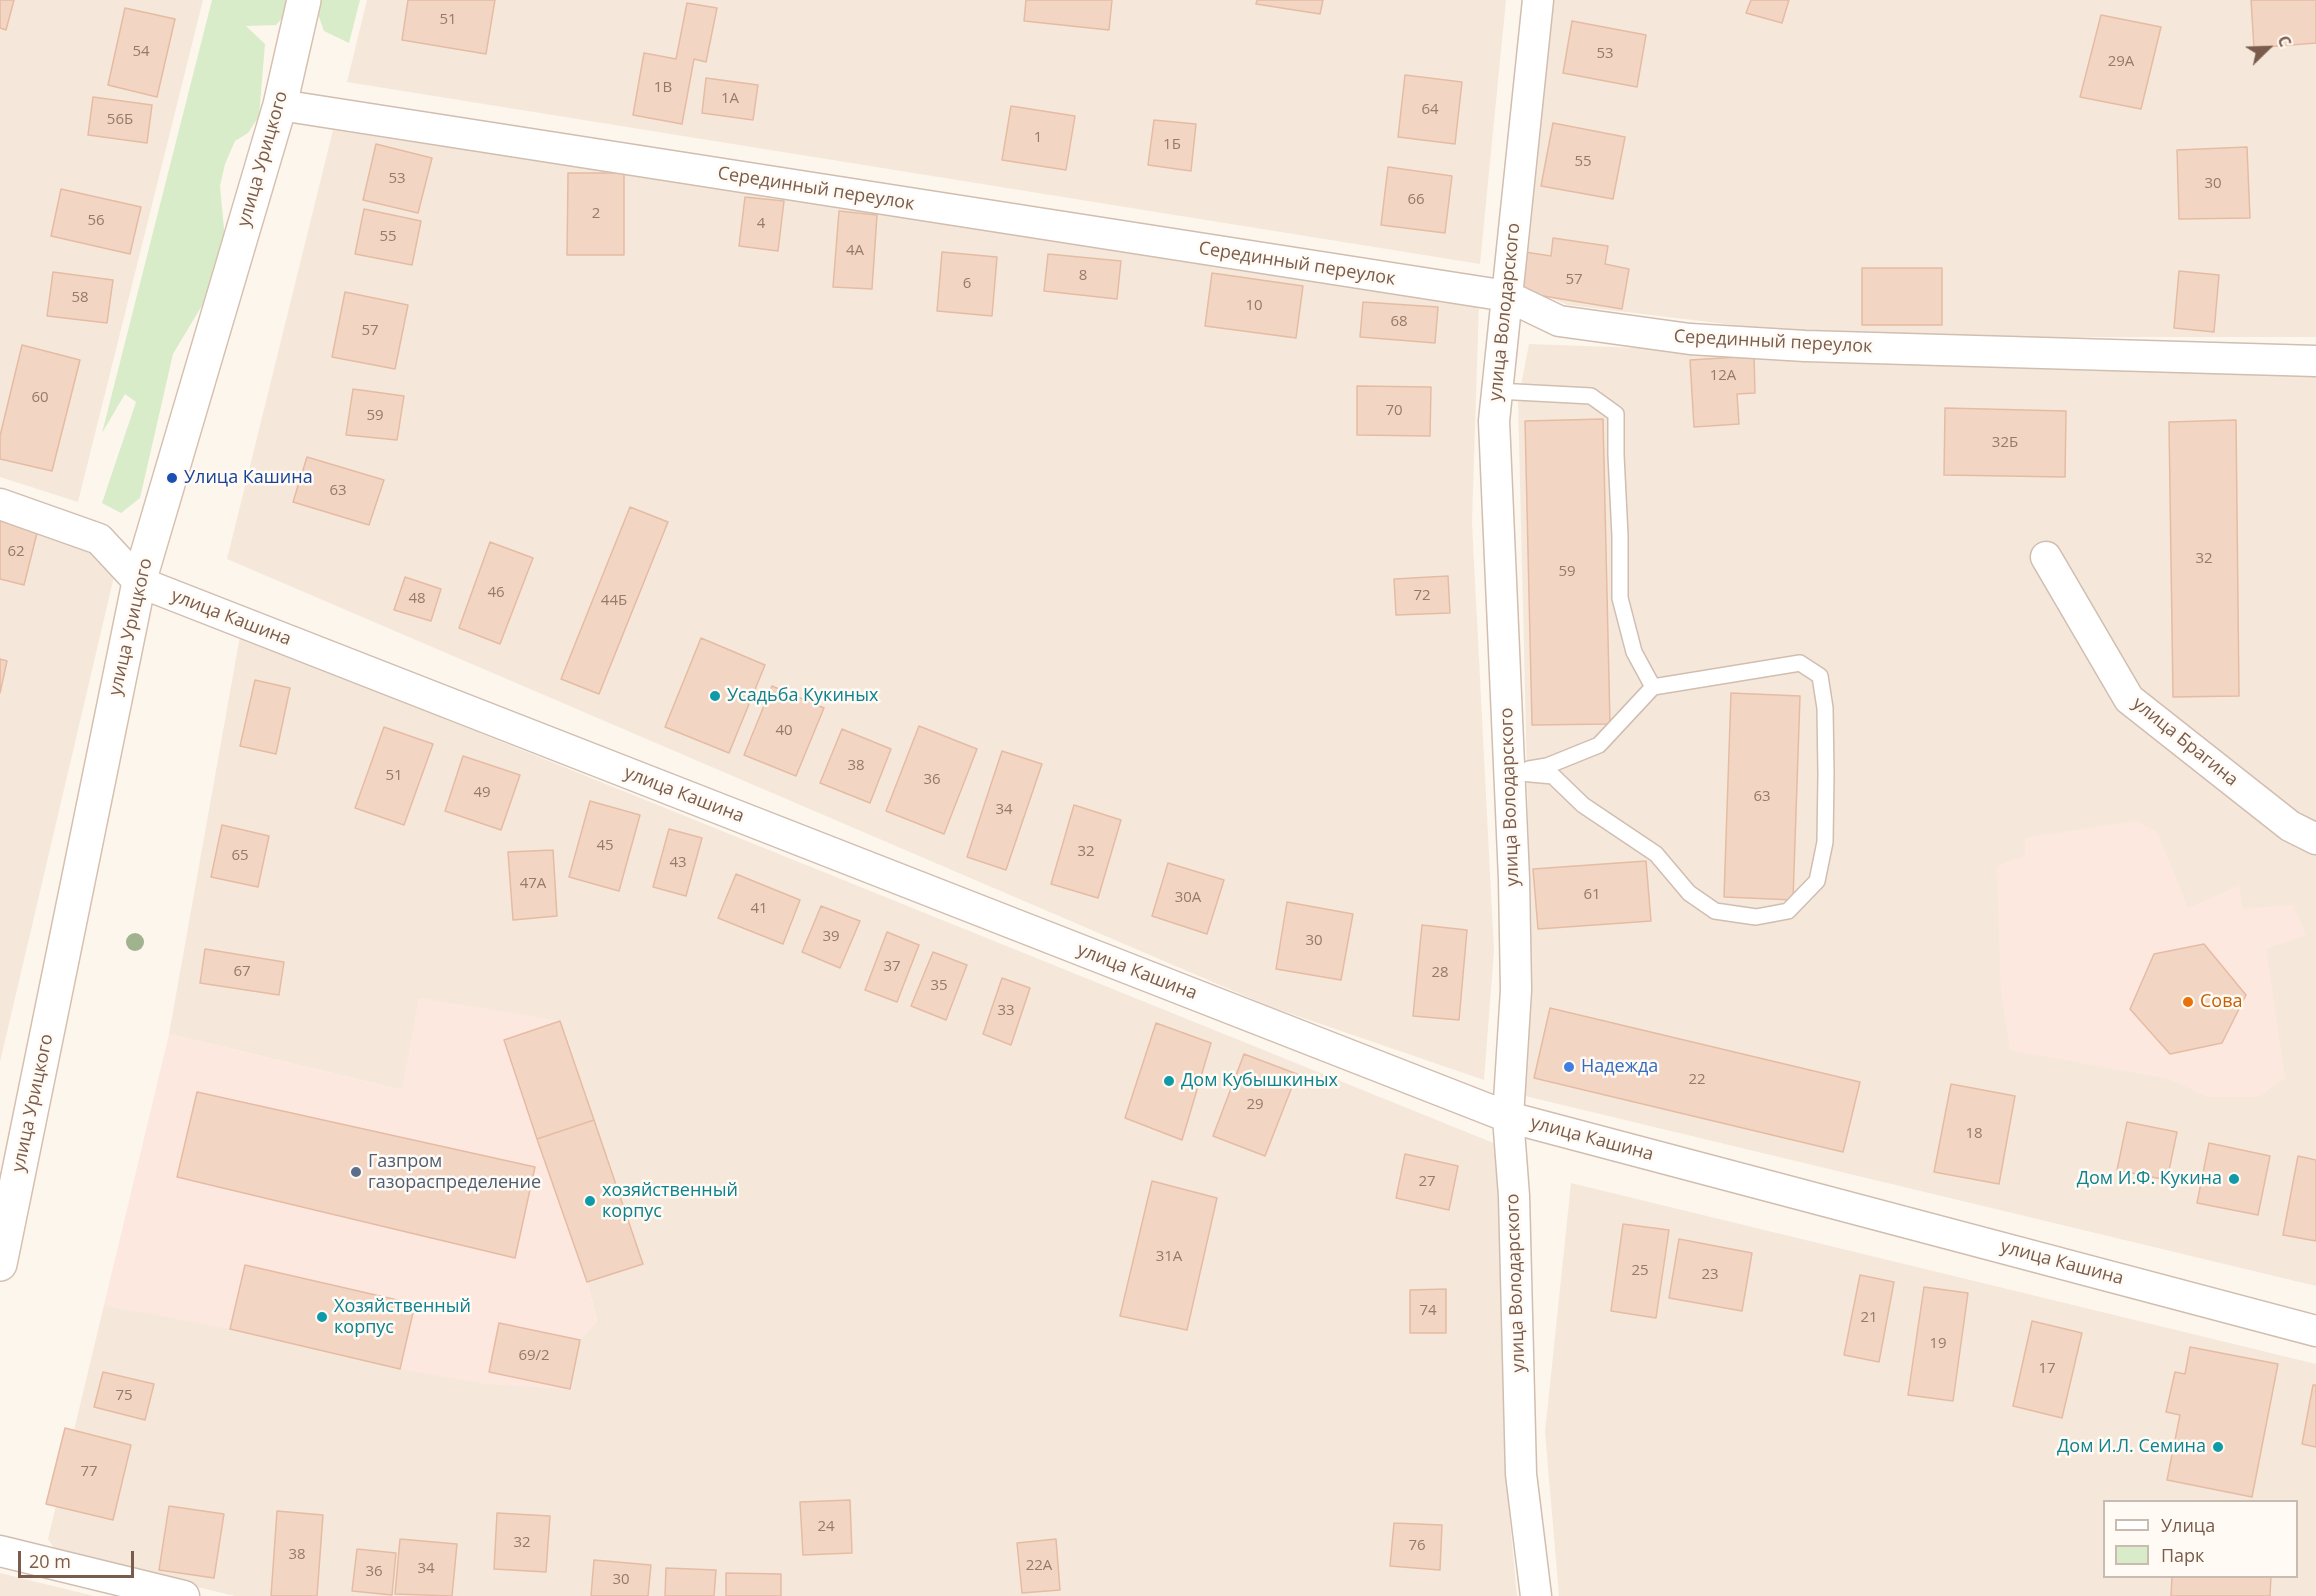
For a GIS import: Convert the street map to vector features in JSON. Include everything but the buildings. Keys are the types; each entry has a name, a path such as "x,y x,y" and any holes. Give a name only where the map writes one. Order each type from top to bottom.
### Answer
{"street":[{"name":"улица Урицкого","path":"0,1264 139,582 280,105 304,0"},
{"name":"улица Володарского","path":"1536,1596 1521,1474 1514,1196 1508,1117 1516,990 1514,879 1494,421 1539,0"},
{"name":"Серединный переулок","path":"280,105 1507,296 1559,321 1690,339 1805,346 2316,361"},
{"name":"улица Кашина","path":"0,504 99,539 139,582 1508,1117 2316,1330"},
{"name":"улица Брагина","path":"2046,557 2130,699 2290,826 2316,838"},
{"path":"0,1551 184,1596"}],"lane":[{"path":"1497,391 1591,396 1616,414 1620,598 1634,652 1653,687"},
{"path":"1800,663 1820,676 1825,708 1825,842 1817,881 1788,911 1756,917 1715,911 1689,893 1656,854 1583,805 1553,776 1509,772 1547,766 1599,745 1653,687 1800,663"}],"shaded area":[{"path":"0,0 203,0 78,502 0,477"},
{"path":"367,0 1506,0 1480,264 347,82"},
{"path":"1551,0 2316,0 2316,337 1833,337 1568,305 1522,286"},
{"path":"333,130 1479,302 1472,523 1494,951 1484,1080 1271,1007 227,559"},
{"path":"1529,344 2316,372 2316,1286 1521,1095 1531,944 1518,401"},
{"path":"0,510 120,551 0,1062"},
{"path":"240,636 1496,1144 1509,1511 1517,1596 235,1596 58,1554 48,1539 104,1305 570,1388 580,1340 597,1321 587,1282 402,1090 169,1034"},
{"path":"2136,821 2157,832 2188,908 2239,886 2243,909 2293,905 2306,935 2266,949 2285,1078 2259,1097 2208,1097 2169,1079 2010,1050 2001,991 1997,866 2025,856 2025,838"},
{"path":"419,998 560,1021 643,1264 587,1282 597,1321 580,1340 570,1389 487,1384 400,1369 230,1329 104,1305 169,1034 402,1090"},
{"path":"1571,1183 2316,1364 2316,1596 1559,1596 1545,1432"},
{"path":"0,1573 94,1596 0,1596"}],"green space":[{"path":"212,0 298,0 276,25 246,26 265,44 259,116 248,133 235,141 225,164 220,186 228,272 207,297 173,354 140,498 121,513 102,503 136,402 125,394 102,433"},
{"path":"313,0 360,0 349,43 324,31"}],"place":[{"name":"Улица Кашина","path":"172,478"},
{"name":"Усадьба Кукиных","path":"715,696"},
{"name":"Сова","path":"2188,1002"},
{"name":"Надежда","path":"1569,1067"},
{"name":"Дом Кубышкиных","path":"1169,1081"},
{"name":"Газпром газораспределение","path":"356,1172"},
{"name":"Дом И.Ф. Кукина","path":"2234,1179"},
{"name":"хозяйственный корпус","path":"590,1201"},
{"name":"Хозяйственный корпус","path":"322,1317"},
{"name":"Дом И.Л. Семина","path":"2218,1447"}]}
